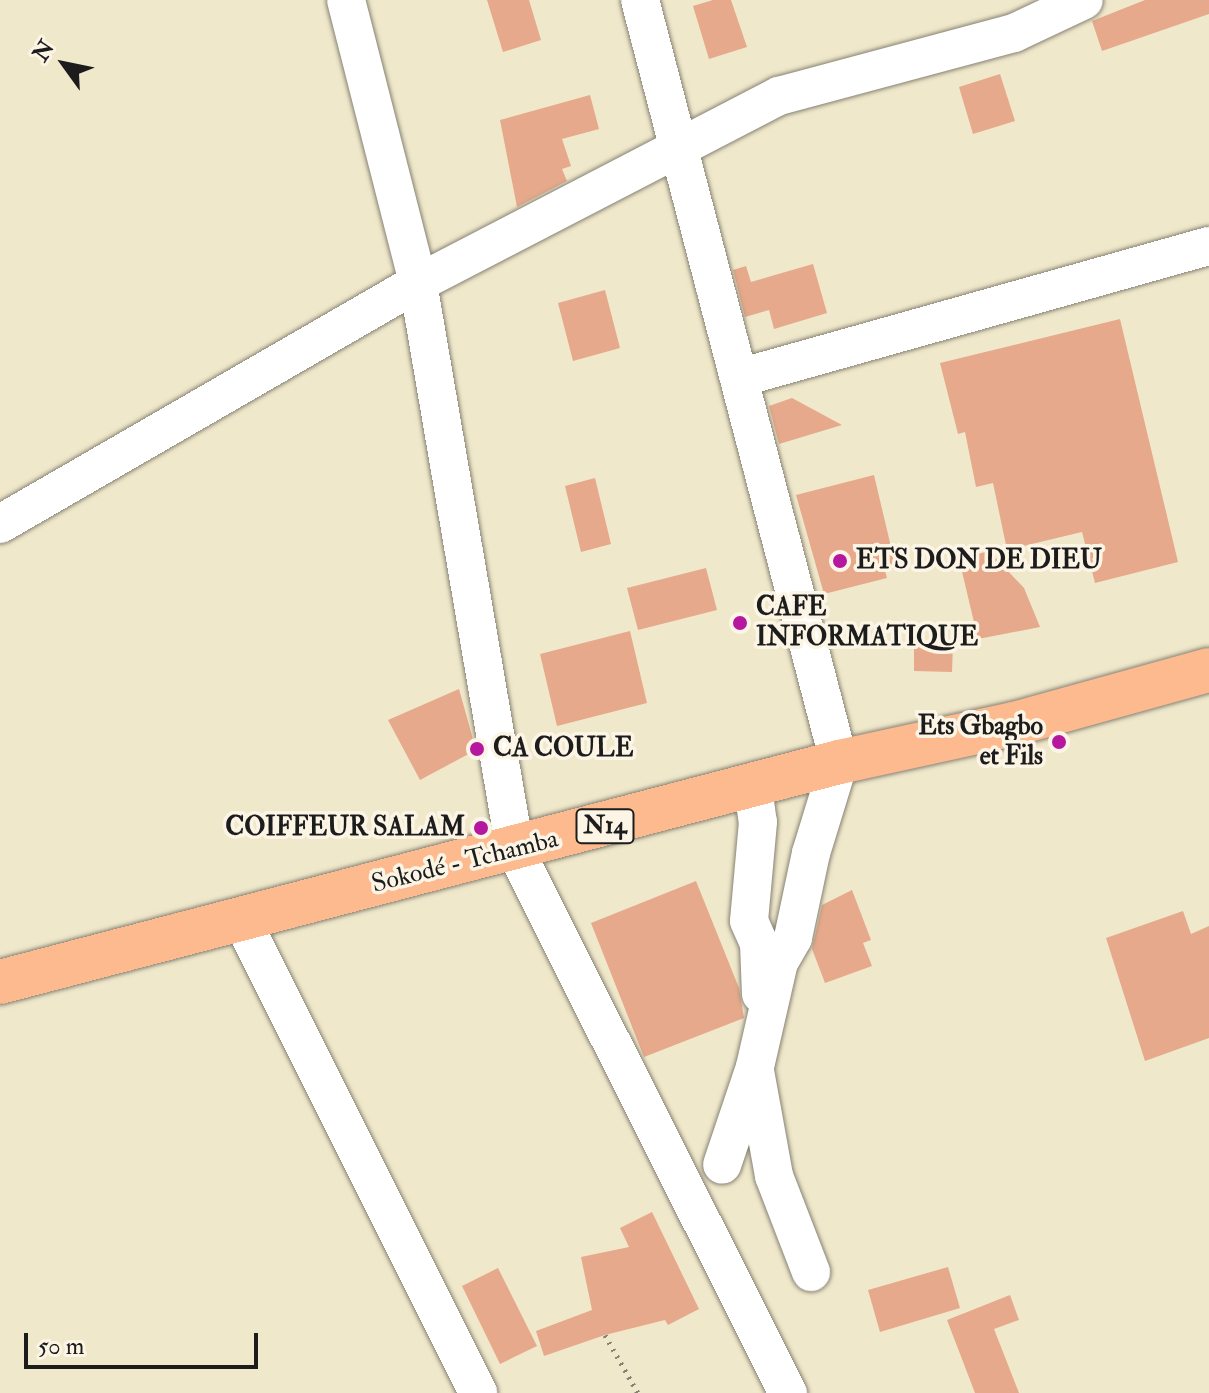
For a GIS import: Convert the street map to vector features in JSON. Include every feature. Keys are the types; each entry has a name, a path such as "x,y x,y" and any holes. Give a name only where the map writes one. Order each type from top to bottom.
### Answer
{"main road":[{"name":"Sokodé - Tchamba","path":"0,982 753,788 839,762 1014,724 1209,670"}],"street":[{"path":"346,0 418,283 515,850 788,1393"},
{"path":"640,0 839,762 811,853 793,938 779,962 755,1067 722,1165"},
{"path":"0,524 418,283 779,96 1014,33 1084,0"},
{"path":"739,378 1209,246"},
{"path":"753,788 758,822 749,921 759,943 761,995 755,1067 774,1176 811,1272"},
{"path":"242,920 478,1393"},
{"path":"675,1168 739,1164 774,1176"}],"path":[{"path":"605,1335 638,1393"}],"building":[{"path":"487,0 529,0 541,40 503,52"},
{"path":"713,0 731,0 747,47 709,59 693,6"},
{"path":"1145,0 1209,0 1209,14 1102,51 1092,21"},
{"path":"1000,74 1015,121 973,134 959,87"},
{"path":"590,95 599,129 562,139 571,166 562,169 567,181 517,207 500,120"},
{"path":"813,264 827,313 774,329 769,310 745,317 733,270 746,266 751,282"},
{"path":"605,290 620,348 573,361 558,303"},
{"path":"1120,319 1178,562 1095,583 1082,532 1007,550 993,483 976,487 965,432 958,434 940,363"},
{"path":"792,398 842,425 779,444 769,406"},
{"path":"874,475 896,568 885,571 887,578 824,594 796,495"},
{"path":"595,478 611,544 581,552 565,486"},
{"path":"989,551 1024,588 1040,627 978,639 959,559"},
{"path":"706,568 717,610 638,630 627,588"},
{"path":"630,631 647,703 557,726 540,654"},
{"path":"914,642 953,643 952,672 914,671"},
{"path":"459,689 476,750 420,780 388,720"},
{"path":"696,881 739,988 744,1018 644,1057 591,923"},
{"path":"852,890 871,940 863,943 872,966 825,983 812,949 822,905"},
{"path":"1183,911 1191,934 1209,926 1209,1038 1145,1061 1106,938"},
{"path":"652,1212 699,1309 668,1325 665,1320 605,1335 544,1356 536,1331 592,1310 581,1257 629,1247 620,1228"},
{"path":"948,1267 960,1308 880,1332 868,1290"},
{"path":"498,1268 537,1346 500,1364 462,1286"},
{"path":"1010,1295 1019,1320 994,1329 1019,1393 975,1393 947,1320"}],"place":[{"name":"ETS DON DE DIEU","path":"840,561"},
{"name":"CAFE INFORMATIQUE","path":"740,623"},
{"name":"Ets Gbagbo et Fils","path":"1059,742"},
{"name":"CA COULE","path":"477,749"},
{"name":"COIFFEUR SALAM","path":"481,828"}]}
